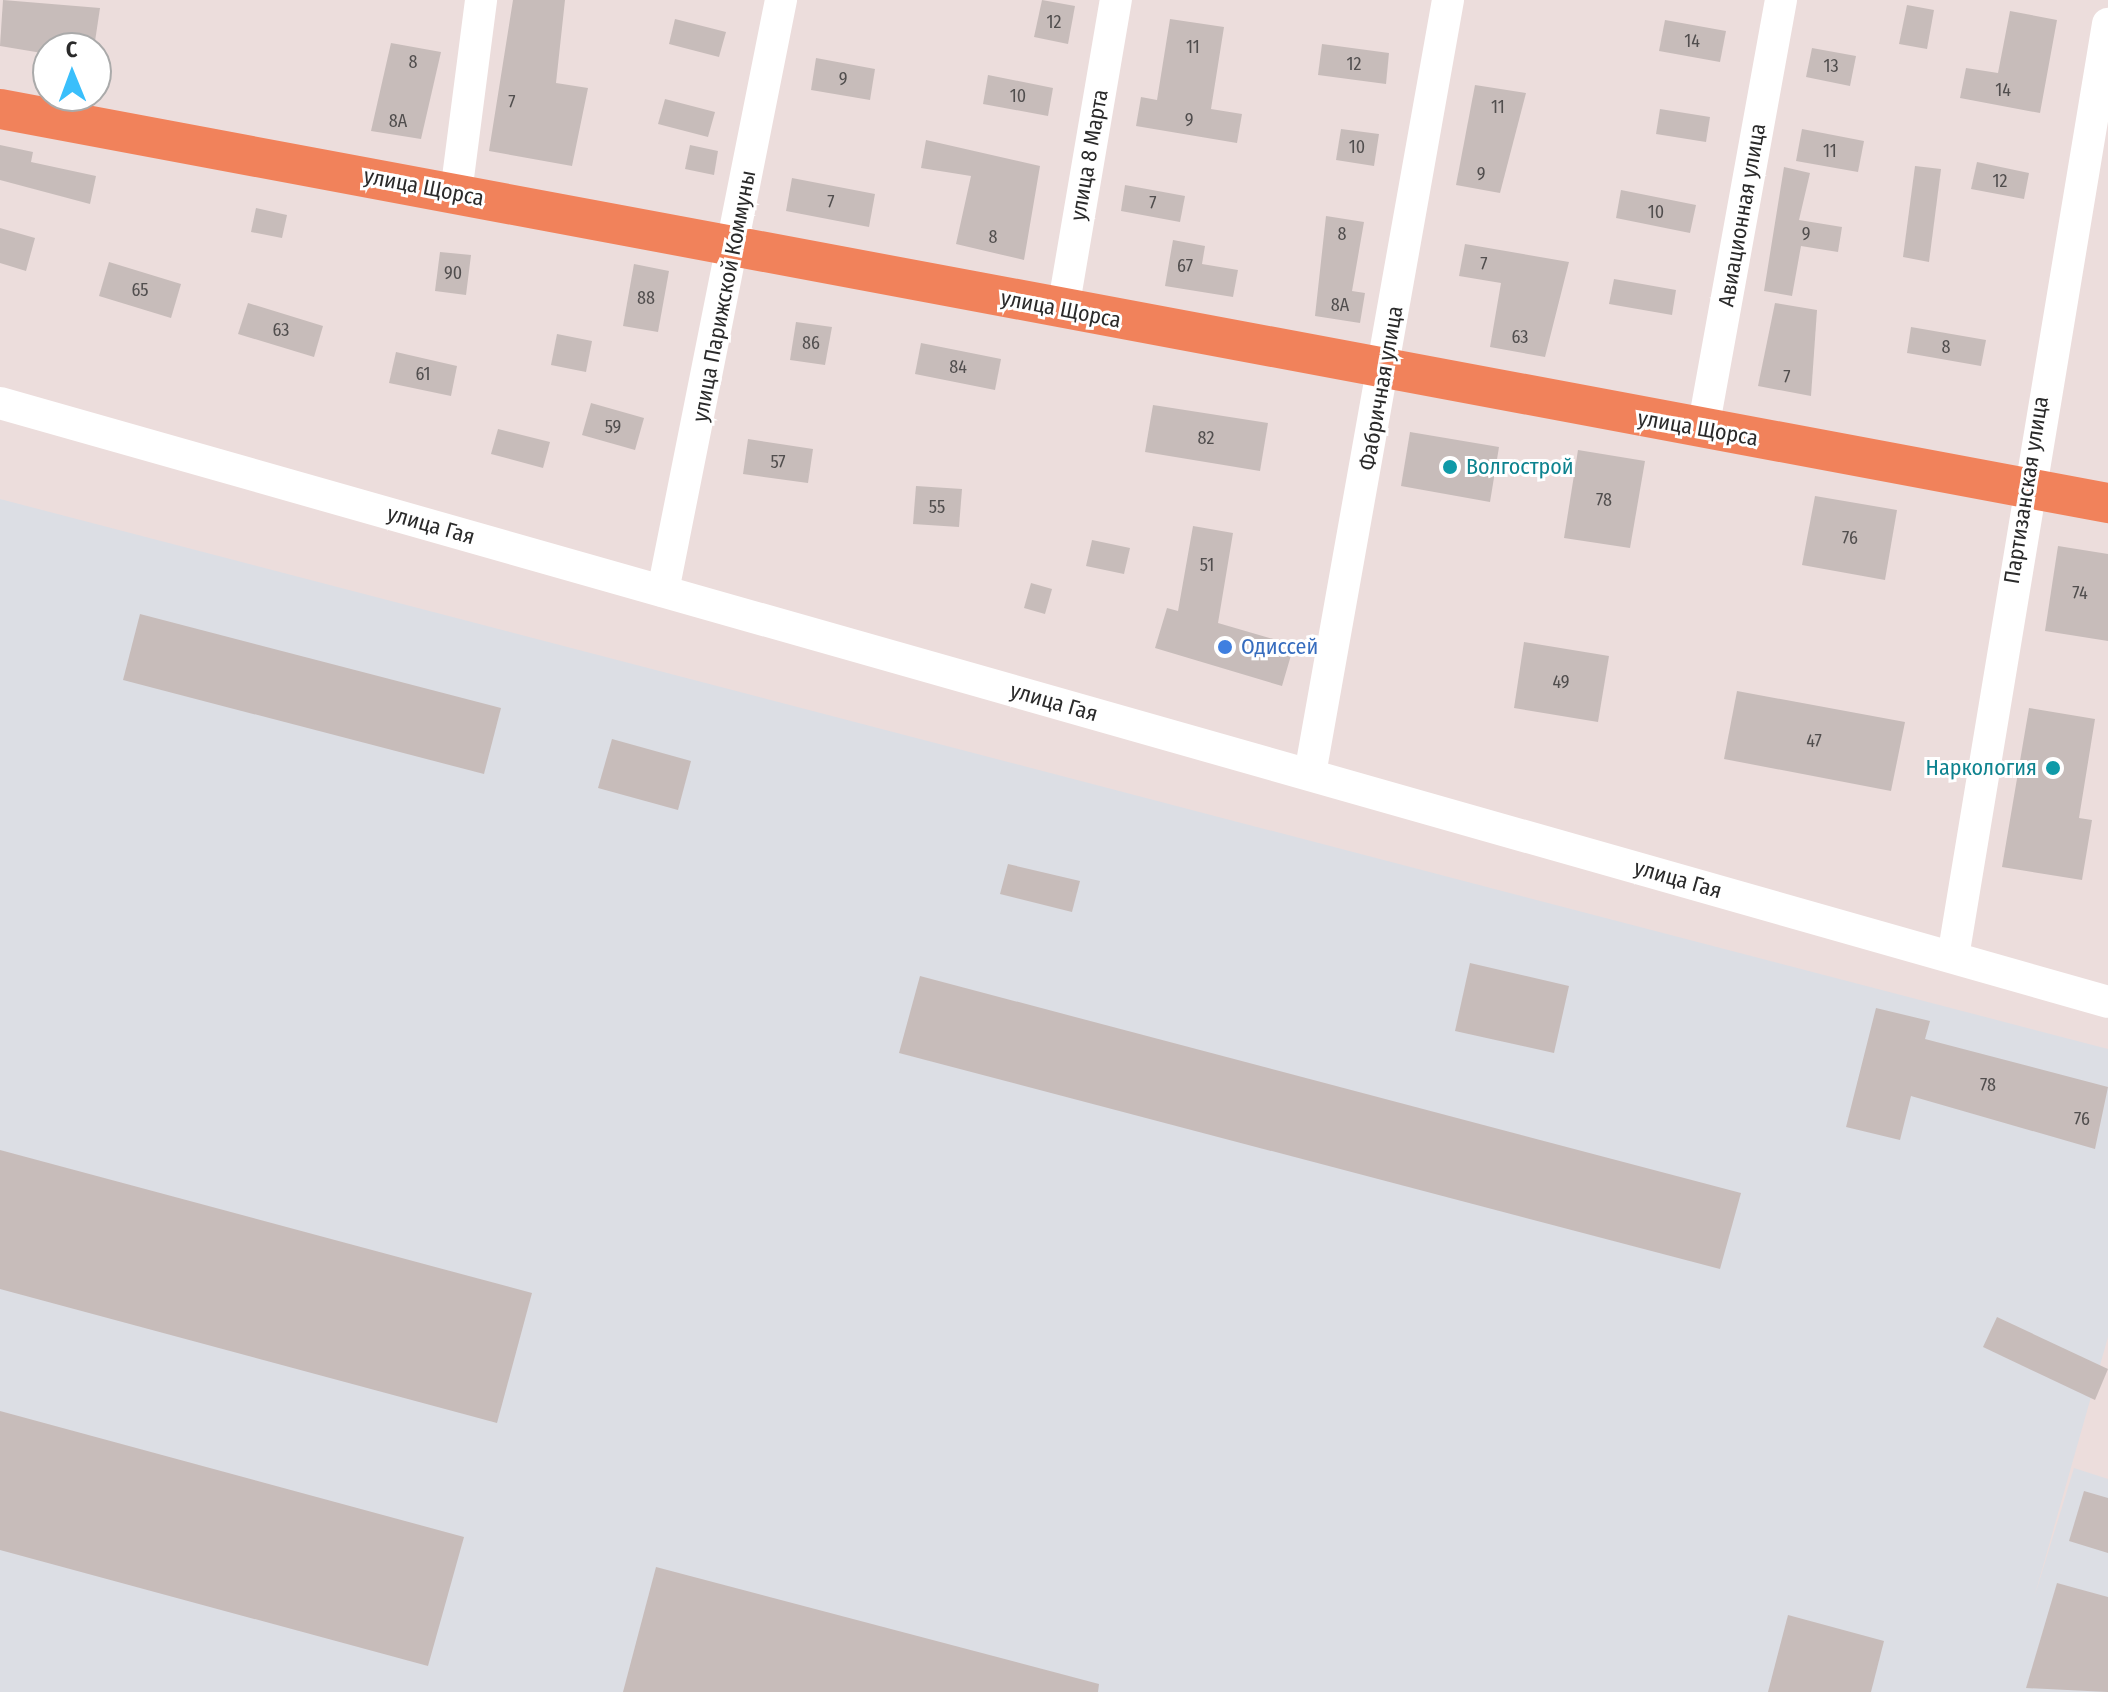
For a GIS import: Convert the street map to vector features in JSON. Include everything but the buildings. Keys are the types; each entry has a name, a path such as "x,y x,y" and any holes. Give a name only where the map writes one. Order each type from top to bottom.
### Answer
{"main road":[{"name":"улица Щорса","path":"8,109 1384,371 2108,503"}],"street":[{"path":"456,193 481,0"},
{"name":"улица Парижской Коммуны","path":"663,591 735,247 781,0"},
{"name":"улица 8 Марта","path":"1063,309 1116,0"},
{"name":"Фабричная улица","path":"1310,774 1448,0"},
{"name":"Авиационная улица","path":"1703,429 1781,0"},
{"name":"Партизанская улица","path":"1953,957 2025,488 2108,24"},
{"name":"улица Гая","path":"0,403 2108,1002"}],"shaded area":[{"path":"0,499 2108,1049 2108,1337 2034,1598 2074,1468 2108,1479 2108,1692 0,1692"}],"place":[{"name":"Волгострой","path":"1450,467"},
{"name":"Одиссей","path":"1225,647"},
{"name":"Наркология","path":"2053,768"}]}
